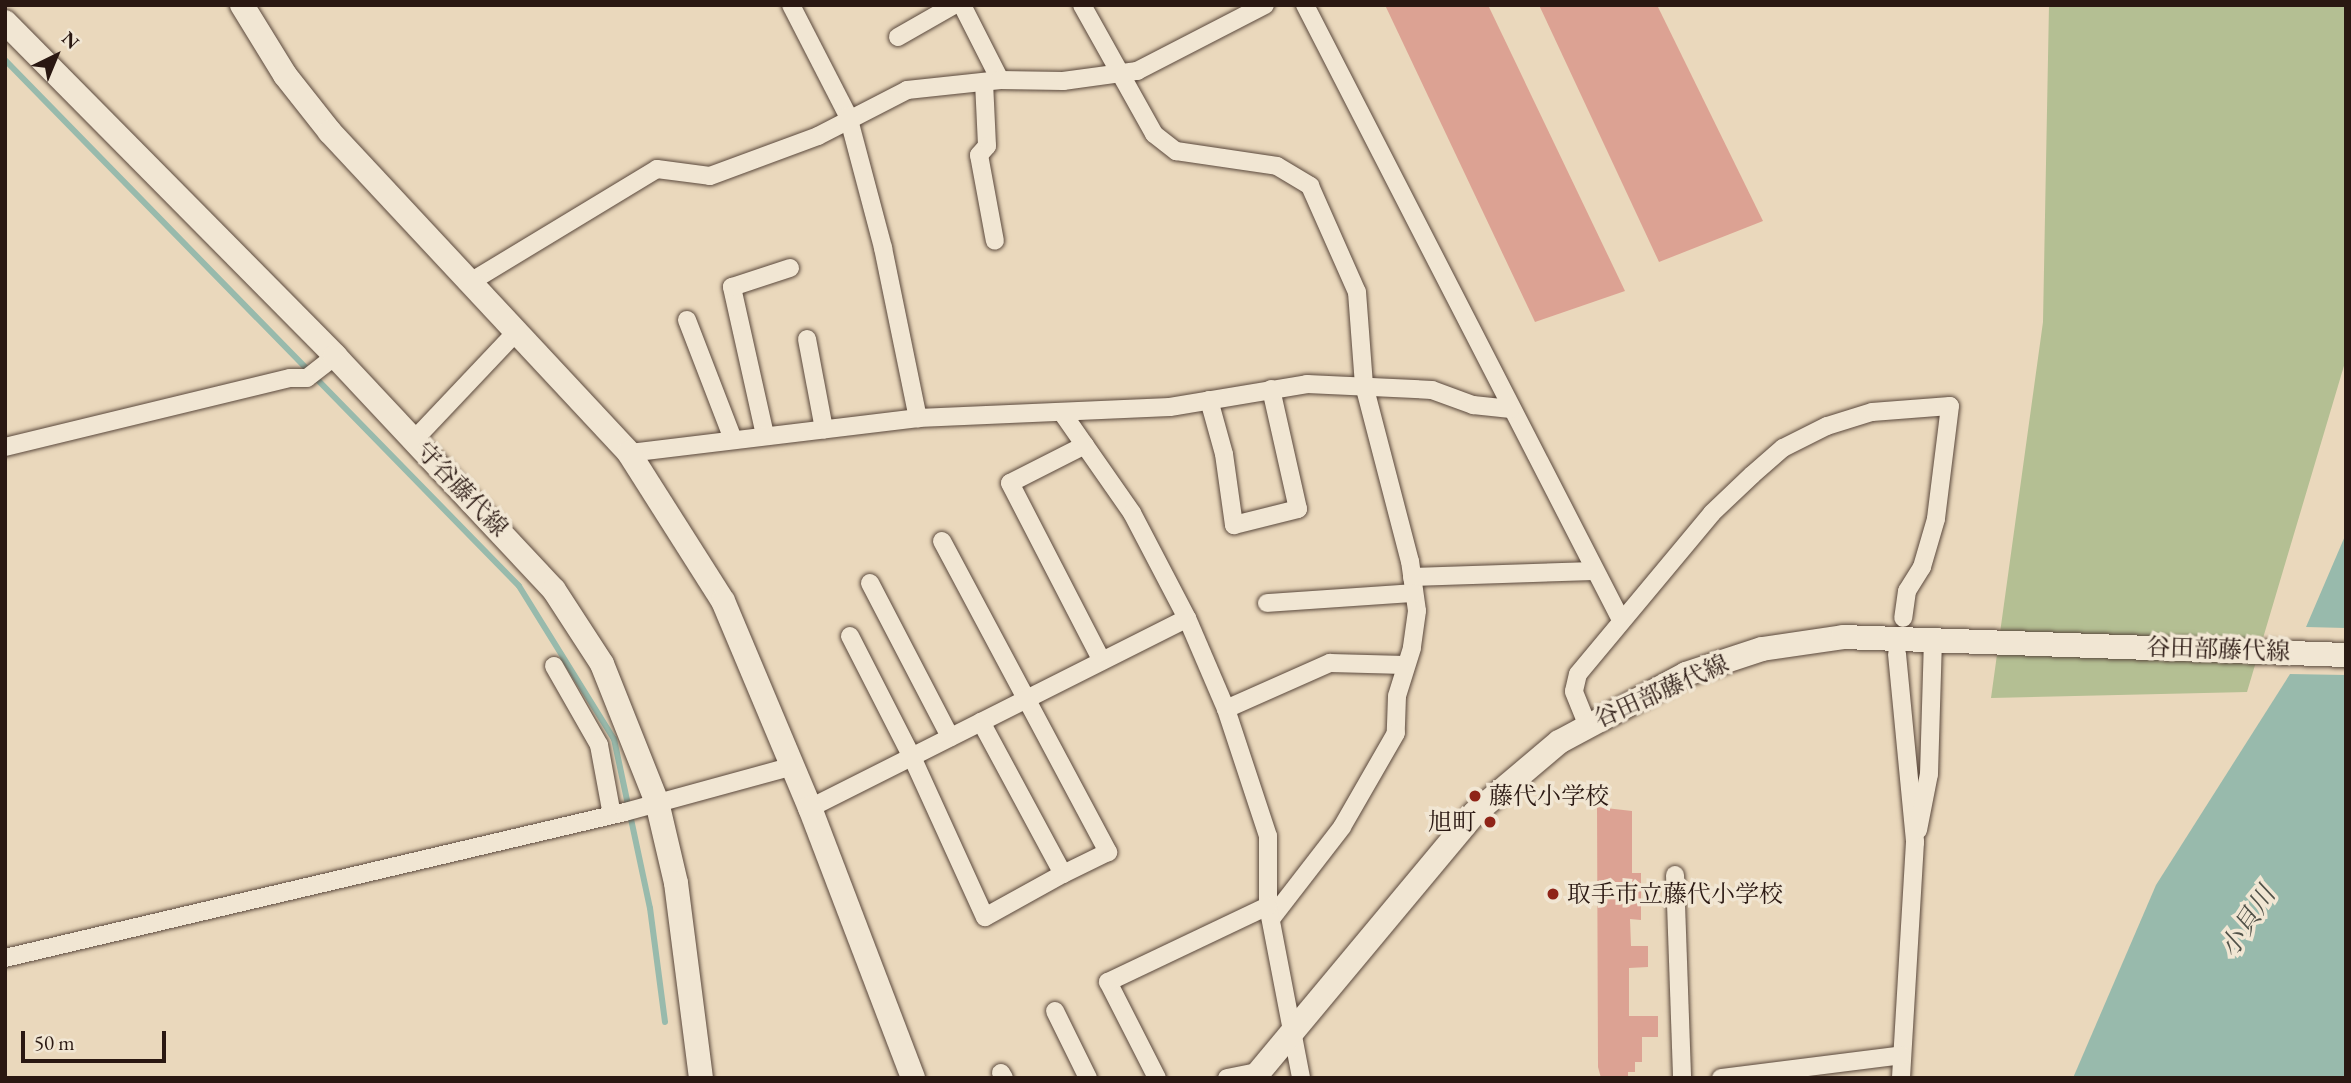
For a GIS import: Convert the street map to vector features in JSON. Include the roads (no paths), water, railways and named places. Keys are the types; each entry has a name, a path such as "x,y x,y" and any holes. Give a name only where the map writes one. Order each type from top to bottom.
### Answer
{"main road":[{"path":"242,5 285,75 330,132 472,281 629,453 723,601 810,808 913,1078"},
{"name":"守谷藤代線","path":"5,22 335,356 554,590 603,664 657,802 676,883 701,1078"},
{"name":"谷田部藤代線","path":"1256,1075 1475,813 1538,758 1587,724 1686,674 1762,649 1843,637 1991,640 2346,655"}],"street":[{"path":"791,5 848,116 883,248 918,418"},
{"path":"898,37 954,5"},
{"path":"962,5 992,81 987,146 979,155 995,241"},
{"path":"1082,5 1154,134 1176,151 1277,166 1310,186 1357,292 1364,385 1394,489 1413,585 1412,648 1397,695 1396,733 1342,827 1269,913 1108,982 1157,1078"},
{"path":"472,281 657,169 710,176 818,136 848,116 908,90 992,81 1063,81 1137,71 1265,5"},
{"path":"1305,5 1621,620"},
{"path":"765,435 732,287 790,268"},
{"path":"688,320 733,439"},
{"path":"414,440 517,331"},
{"path":"807,339 824,429"},
{"path":"5,447 290,378 307,378 335,356"},
{"path":"629,453 918,418 1063,414 1209,400 1271,390 1364,385 1433,390 1473,405 1511,409"},
{"path":"1209,400 1224,454 1234,525 1298,509 1271,390"},
{"path":"1587,724 1574,691 1576,682 1621,620 1712,513 1783,448 1827,426 1872,412 1950,406 1936,519 1922,567 1907,591 1903,618"},
{"path":"1063,414 1132,513 1187,618 1226,709 1268,836 1269,913 1301,1078"},
{"path":"1084,445 1010,483 1102,662"},
{"path":"850,635 912,757 985,917 1108,852 942,541"},
{"path":"1267,603 1413,585 1594,571"},
{"path":"870,583 950,737"},
{"path":"810,808 1187,618"},
{"path":"1901,1078 1915,842 1929,774 1933,638"},
{"path":"1897,654 1915,842"},
{"path":"1226,709 1330,663 1405,665"},
{"path":"554,666 599,745 612,815"},
{"path":"981,722 1063,874"},
{"path":"5,958 612,815 793,766"},
{"path":"1675,875 1682,1078"},
{"path":"1055,1012 1088,1078"},
{"path":"1721,1078 1902,1055"},
{"path":"1227,1078 1256,1075"}],"water":[{"path":"2346,530 2346,628 2306,627 2345,536"},
{"name":"小貝川","path":"2290,674 2346,675 2346,1078 2073,1078 2156,885"}],"waterway":[{"path":"5,60 519,586 614,739 650,908 665,1022"}],"place":[{"name":"藤代小学校","path":"1475,796"},
{"name":"旭町","path":"1490,822"},
{"name":"取手市立藤代小学校","path":"1553,894"}]}
